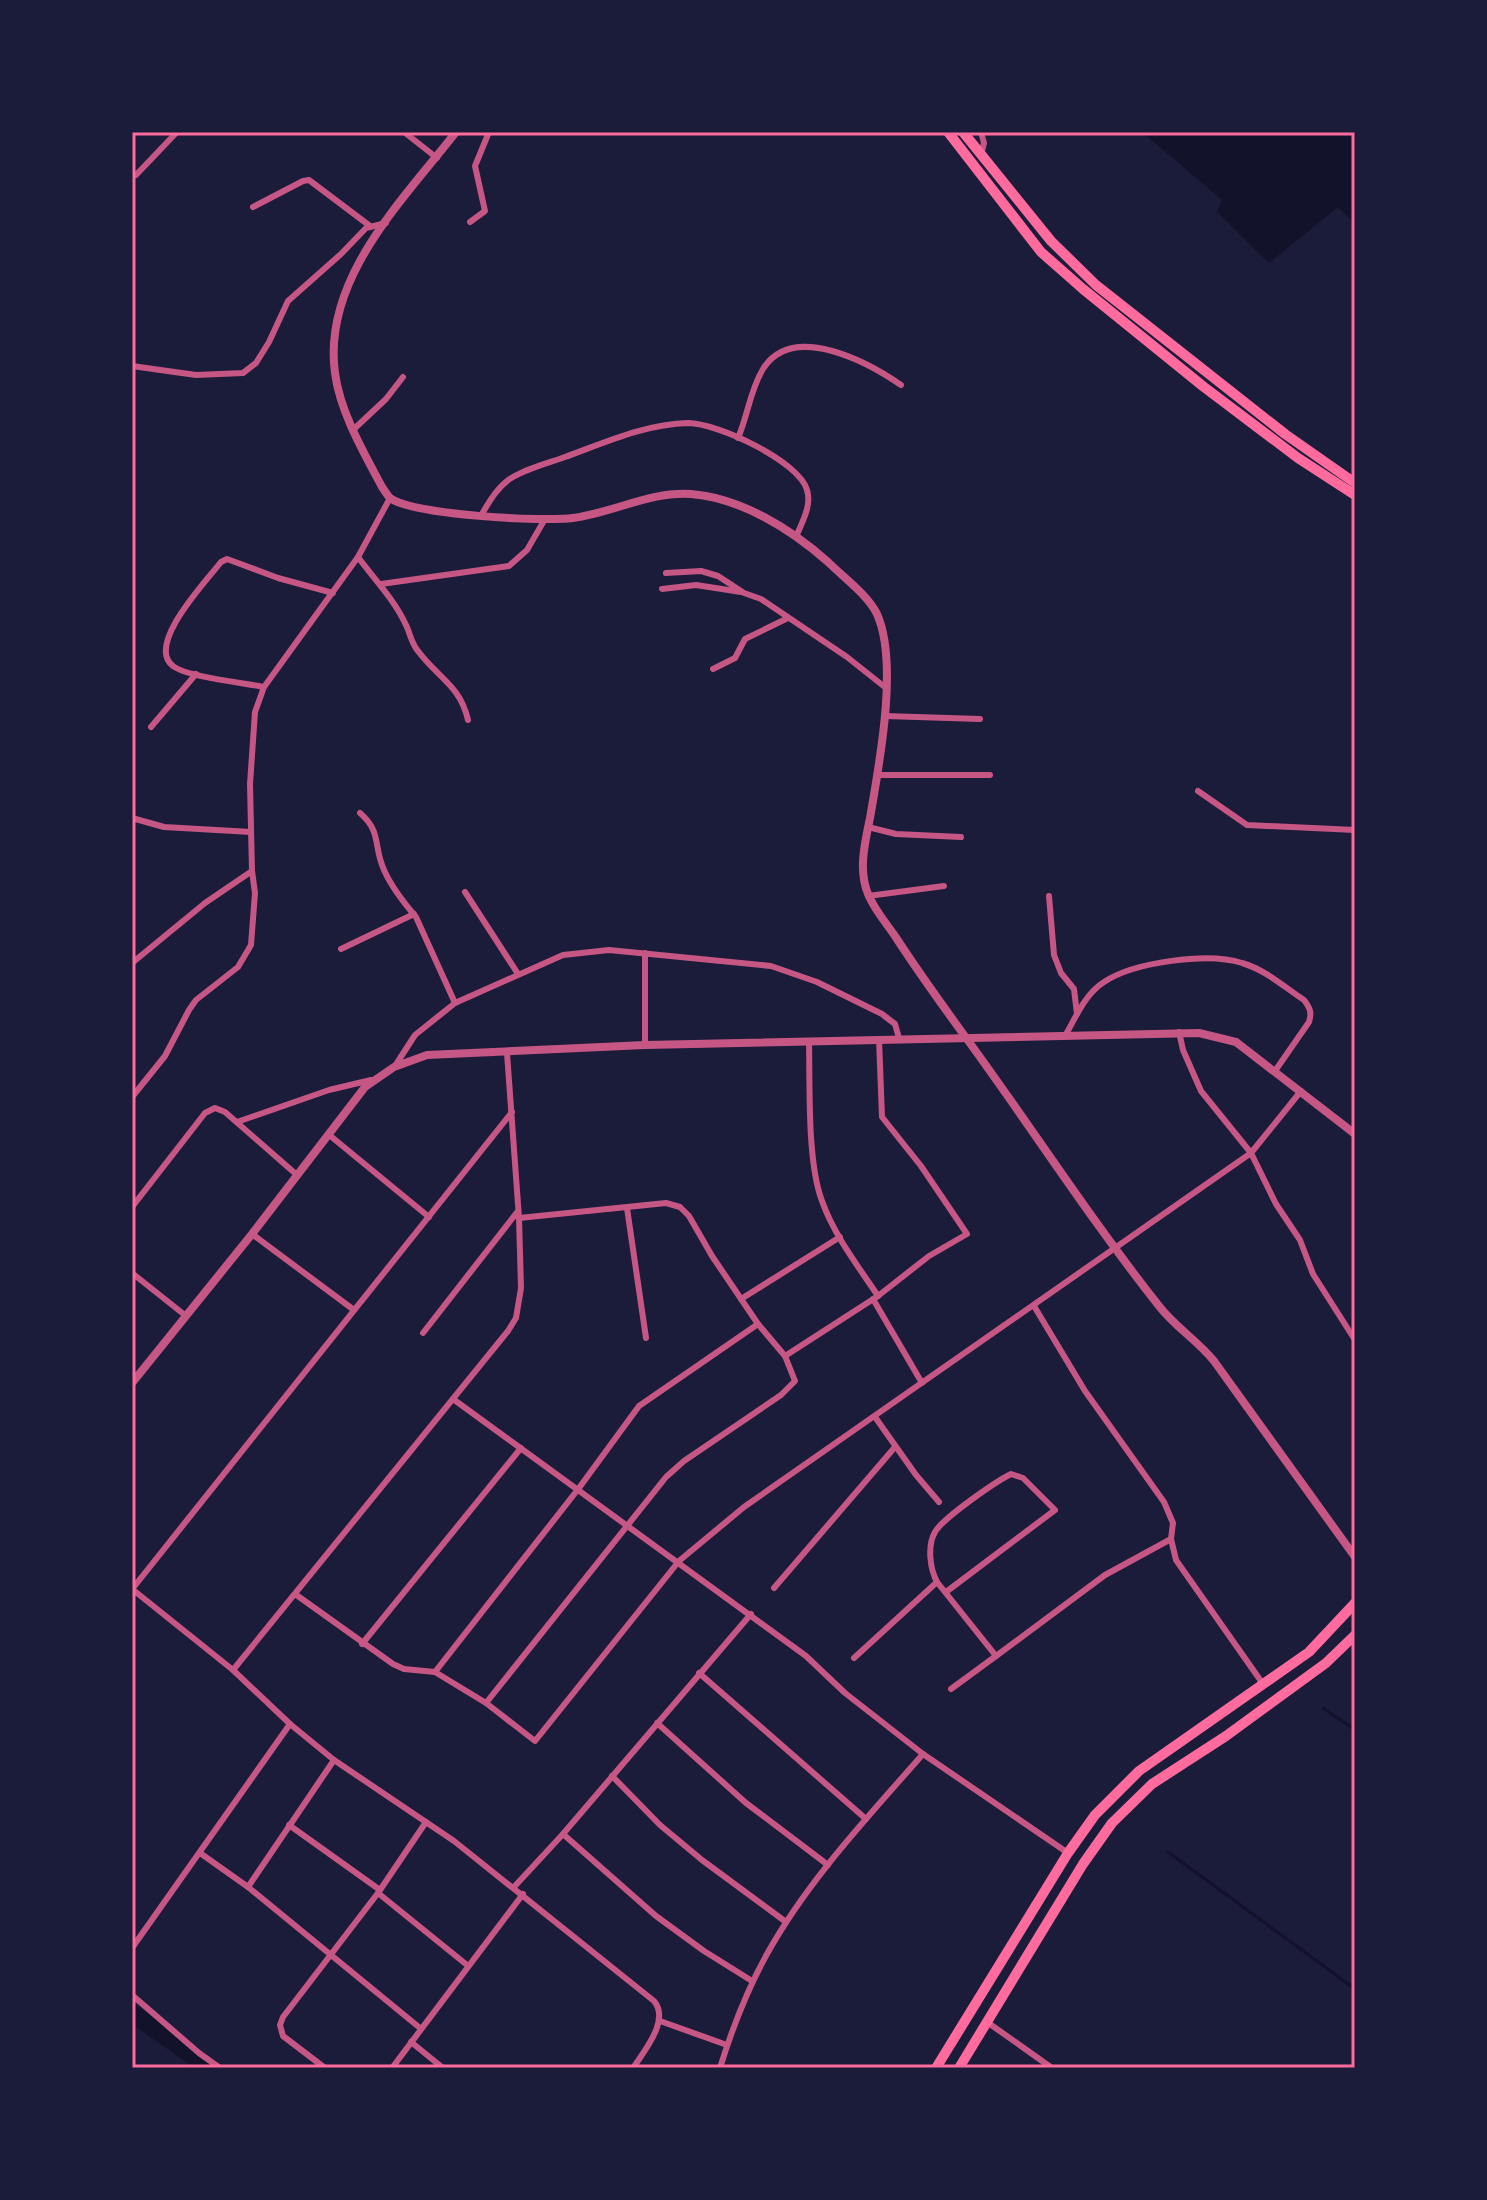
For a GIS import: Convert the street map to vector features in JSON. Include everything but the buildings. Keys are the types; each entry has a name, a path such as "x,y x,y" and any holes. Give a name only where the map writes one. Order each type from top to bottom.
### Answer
{"highway":[{"path":"948,132 1096,285 1285,434 1355,483"},
{"path":"963,132 977,159 1041,252 1204,387 1298,458 1355,495"},
{"path":"936,2068 1068,1853 1095,1815 1139,1771 1309,1652 1355,1603"},
{"path":"959,2068 1083,1864 1112,1823 1152,1784 1226,1736 1326,1663 1355,1635"},
{"path":"1139,1771 1152,1784"}],"street":[{"path":"136,175 177,132"},
{"path":"404,132 437,158"},
{"path":"456,132 362,258 342,299 336,322 335,373 354,429 390,498 434,510 545,519 572,518 672,494 727,500 796,537 871,605 877,614 886,665 886,688 885,716 862,865 868,896 923,980 1116,1249 1161,1309 1214,1361 1355,1557"},
{"path":"470,222 485,211 475,166 489,132"},
{"path":"977,159 984,143 981,132"},
{"path":"253,207 309,180 370,226"},
{"path":"132,366 196,375 243,373 263,353 288,301 370,226 386,223"},
{"path":"738,438 763,368 769,360 784,352 800,348 839,351 877,368 901,385"},
{"path":"354,429 386,399 403,377"},
{"path":"482,514 490,499 515,476 612,439 661,425 692,423 738,438 784,463 806,486 809,503 796,537"},
{"path":"132,1097 165,1056 196,1000 221,982 246,956 254,935 251,832 255,712 264,687 358,557 390,498"},
{"path":"381,584 509,566 527,550 545,519"},
{"path":"358,557 381,584 405,623 416,649 458,694 468,720"},
{"path":"264,687 196,674 171,665 166,656 166,646 178,618 221,562 235,561 278,578 333,593"},
{"path":"666,573 701,571 718,576 744,593"},
{"path":"662,589 696,585 761,599 847,657 886,688"},
{"path":"713,669 735,658 745,639 788,618"},
{"path":"151,727 196,674"},
{"path":"885,716 980,719"},
{"path":"877,775 990,775"},
{"path":"1198,791 1247,825 1355,830"},
{"path":"360,813 373,827 384,871 406,907 414,914 455,1003"},
{"path":"132,818 164,827 251,832"},
{"path":"868,827 896,834 961,837"},
{"path":"132,963 205,903 252,871"},
{"path":"868,896 944,886"},
{"path":"465,892 518,974"},
{"path":"1049,896 1054,955 1061,973 1074,989 1077,1014"},
{"path":"341,949 414,914"},
{"path":"394,1067 415,1035 455,1003 563,955 609,950 771,966 848,996 887,1017 895,1024 899,1038"},
{"path":"645,953 645,1045"},
{"path":"1065,1036 1090,994 1105,981 1127,971 1202,958 1221,958 1241,962 1278,981 1309,1007 1311,1014 1305,1029 1275,1071"},
{"path":"1179,1032 1183,1050 1201,1091 1251,1153 1276,1204 1300,1240 1317,1282 1355,1340"},
{"path":"132,1383 252,1234 352,1102 375,1079 394,1067 427,1055 899,1038 1179,1032 1215,1035 1236,1042 1355,1134"},
{"path":"785,1356 876,1298 929,1256 967,1234 921,1166 882,1117 879,1039"},
{"path":"809,1041 812,1119 821,1200 922,1383"},
{"path":"233,1670 516,1318 521,1288 507,1053"},
{"path":"237,1122 329,1090 375,1079"},
{"path":"295,1594 362,1644 404,1669 435,1672 486,1703 535,1741 679,1561 744,1507 1251,1153 1301,1091"},
{"path":"132,1207 205,1113 215,1108 237,1122 297,1175"},
{"path":"512,1112 133,1588 233,1670 334,1760 514,1887 654,2001 659,2008 660,2021 633,2068"},
{"path":"328,1134 429,1217"},
{"path":"423,1333 518,1214 666,1203 680,1207 689,1216 741,1299 785,1356 794,1373 795,1381 790,1388 684,1461 666,1477 486,1703"},
{"path":"627,1208 646,1338"},
{"path":"252,1234 354,1310"},
{"path":"741,1299 840,1237"},
{"path":"132,1273 186,1316"},
{"path":"1034,1306 1085,1391 1164,1502 1173,1523 1171,1539 1176,1560 1263,1684"},
{"path":"435,1672 639,1406 758,1324"},
{"path":"453,1399 751,1614 923,1754 1068,1853"},
{"path":"875,1417 939,1502"},
{"path":"774,1588 895,1447"},
{"path":"362,1644 521,1448"},
{"path":"946,1592 1055,1510 1019,1475 1006,1476 951,1516 936,1531 931,1554 937,1582 999,1653"},
{"path":"951,1689 1105,1575 1171,1539"},
{"path":"854,1658 937,1582"},
{"path":"514,1887 751,1614"},
{"path":"699,1673 866,1819"},
{"path":"657,1723 746,1803 828,1865"},
{"path":"132,1948 290,1724"},
{"path":"720,2068 752,1981 786,1922 828,1865 923,1754"},
{"path":"248,1887 334,1760"},
{"path":"612,1776 660,1825 786,1922"},
{"path":"325,2068 283,2036 279,2029 283,2017 333,1955 426,1822"},
{"path":"289,1825 379,1892 467,1965"},
{"path":"563,1834 656,1916 752,1981"},
{"path":"200,1853 248,1887 420,2028"},
{"path":"392,2068 523,1894"},
{"path":"132,1995 220,2068"},
{"path":"660,2021 727,2045"},
{"path":"987,2022 1052,2068"},
{"path":"411,2042 443,2068"}],"shaded area":[{"path":"1142,132 1355,132 1355,224 1338,207 1269,263 1217,212 1222,200"}],"waterway":[{"path":"1323,1708 1355,1730"},
{"path":"1168,1852 1355,1989"},
{"path":"132,2013 210,2068"}]}
